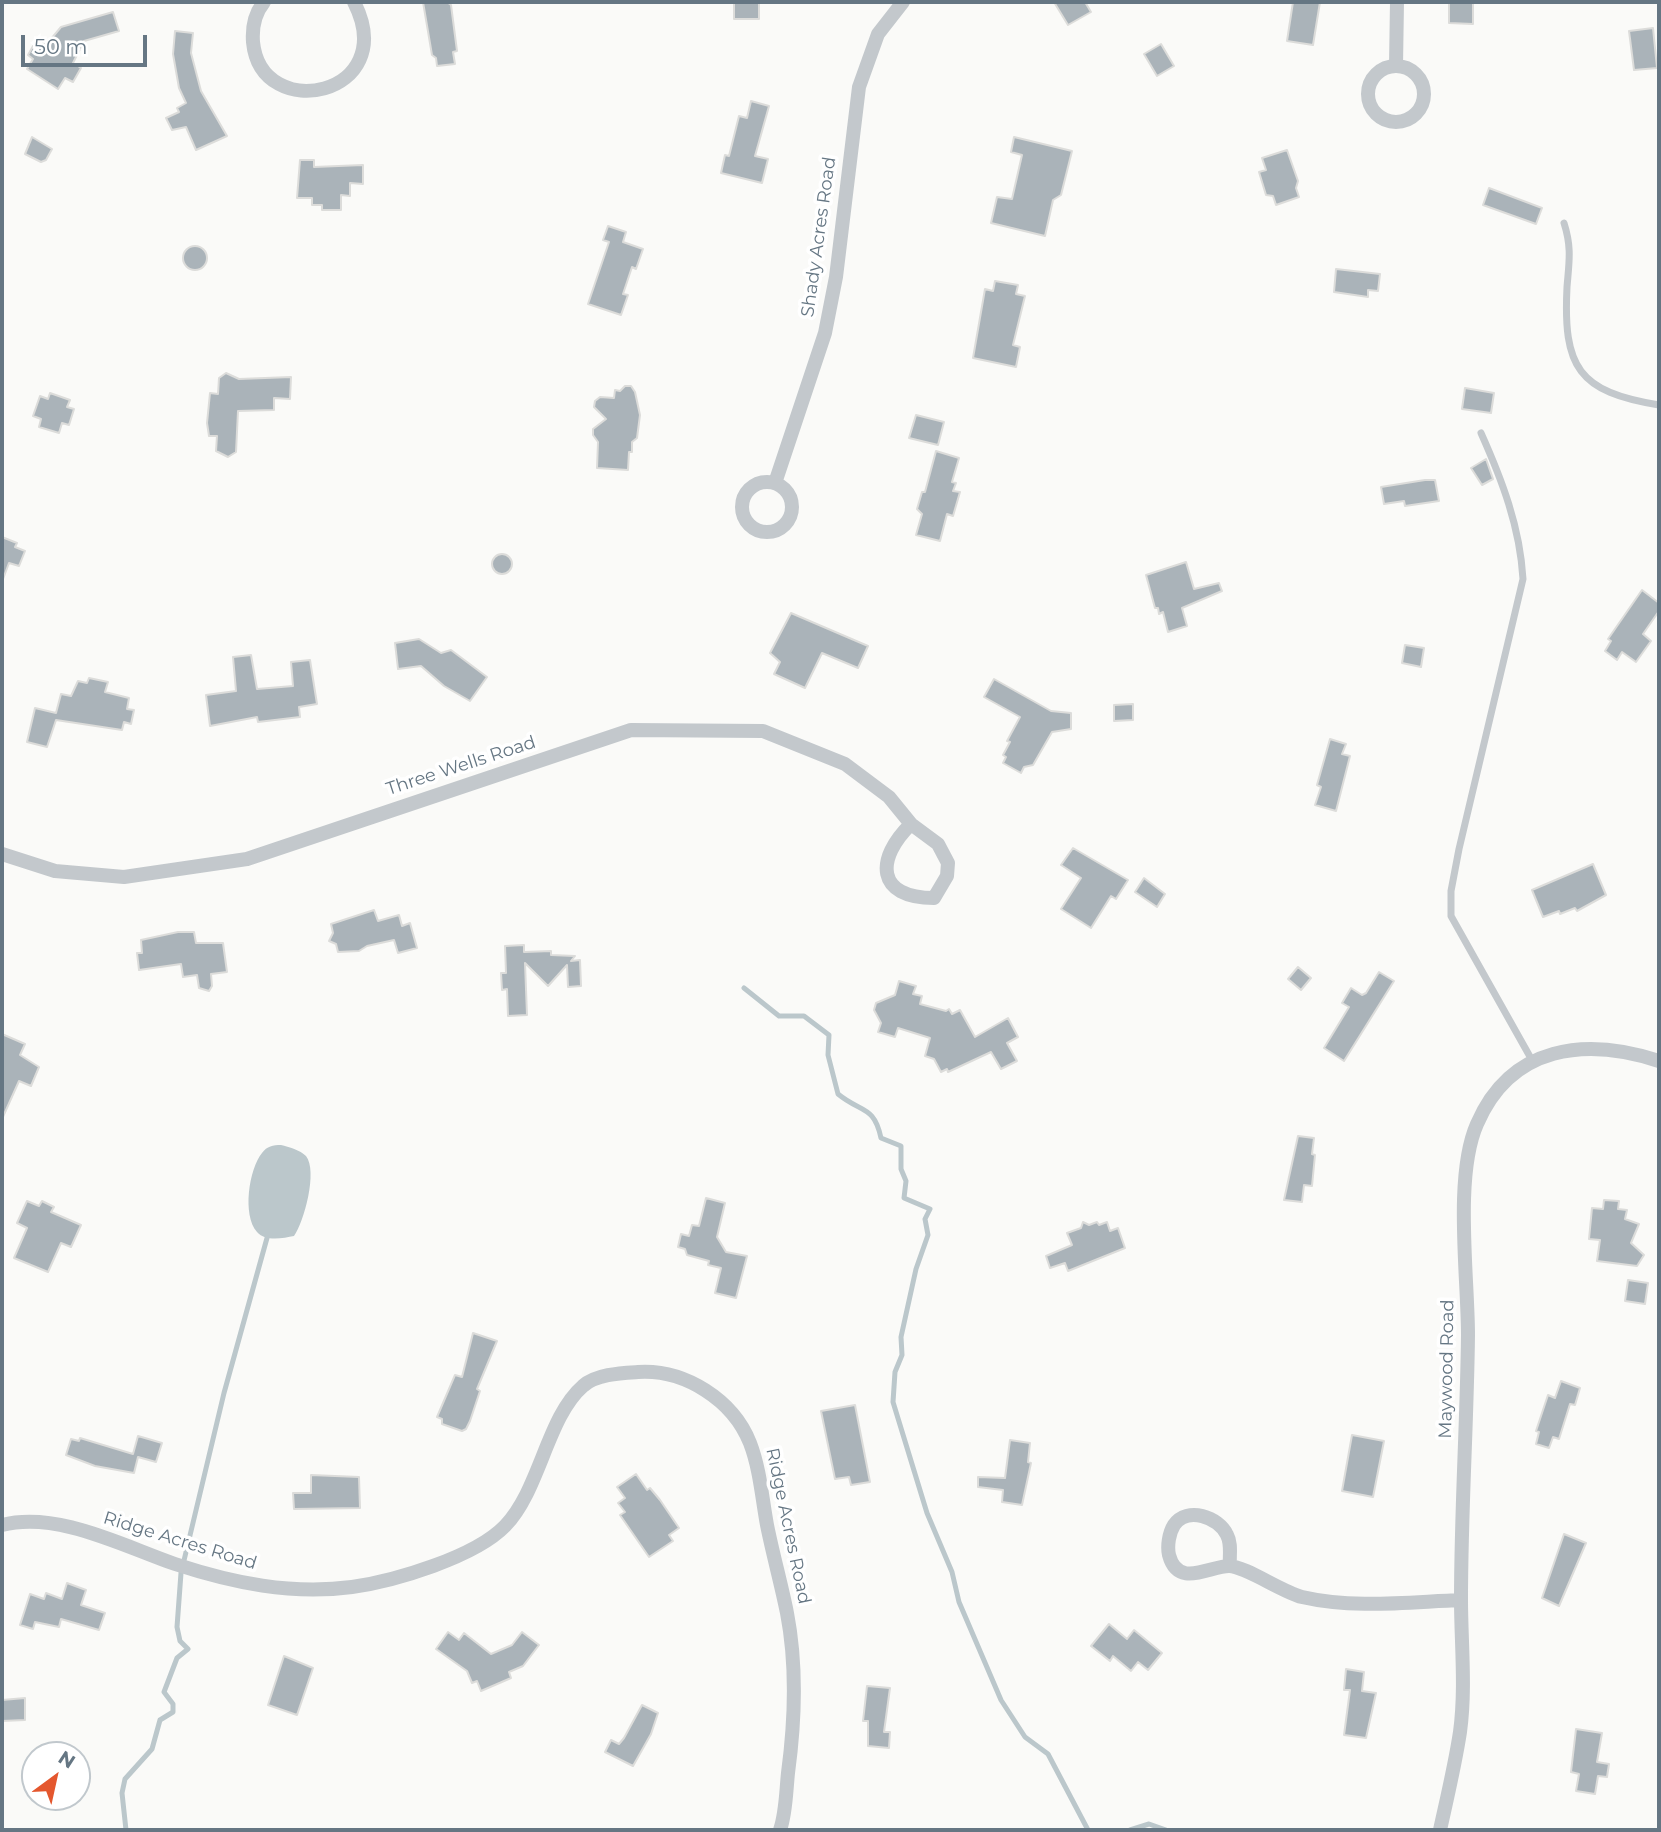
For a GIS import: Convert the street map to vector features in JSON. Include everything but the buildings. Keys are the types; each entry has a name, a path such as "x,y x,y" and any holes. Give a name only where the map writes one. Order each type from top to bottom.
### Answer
{"street":[{"path":"264,2 252,30 254,51 265,71 282,86 303,92 325,90 345,80 359,63 366,42 364,20 354,2"},
{"name":"Shady Acres Road","path":"775,483 825,333 836,277 859,87 878,34 903,2"},
{"path":"1396,66 1397,2"},
{"name":"Three Wells Road","path":"2,854 55,871 124,877 247,859 631,730 763,731 845,764 889,797 911,824 938,844 948,863 947,876 934,898 914,898 898,892 888,879 885,864 895,839 911,824"},
{"name":"Maywood Road","path":"1440,1830 1460,1730 1463,1668 1461,1600 1468,1161 1476,1126 1494,1094 1515,1070 1567,1048 1628,1051 1659,1061"},
{"name":"Ridge Acres Road","path":"2,1525 34,1521 64,1527 183,1566 266,1587 311,1592 357,1587 405,1574 462,1553 492,1537 507,1524 527,1493 570,1402 585,1384 603,1377 648,1371 668,1373 691,1382 725,1406 750,1442 787,1613 794,1700 789,1768 780,1830"},
{"path":"1230,1566 1229,1537 1221,1525 1197,1515 1180,1519 1173,1526 1169,1553 1172,1563 1181,1571 1206,1574 1230,1566 1300,1596 1353,1605 1461,1600"}],"lane":[{"path":"1563,223 1571,245 1566,326 1573,360 1598,388 1659,404"},
{"path":"1481,433 1505,485 1522,556 1523,579 1459,849 1451,891 1451,916 1533,1062"}],"shaded area":[{"path":"281,1145 298,1150 306,1156 311,1173 310,1184 305,1208 294,1236 270,1238 257,1232 252,1224 249,1192 257,1160 270,1146"}],"waterway":[{"path":"744,988 779,1016 804,1016 829,1035 828,1055 838,1094 866,1111 875,1120 881,1138 901,1146 901,1169 906,1181 904,1198 930,1209 925,1219 928,1235 916,1269 901,1337 902,1355 895,1372 893,1402 927,1513 952,1572 959,1602 1001,1700 1025,1737 1048,1754 1088,1830"},
{"path":"126,1830 122,1793 125,1779 152,1749 160,1720 173,1712 173,1704 164,1692 177,1658 188,1649 180,1641 177,1627 181,1573 224,1393 267,1238"},
{"path":"1130,1830 1149,1824 1166,1830"}]}
